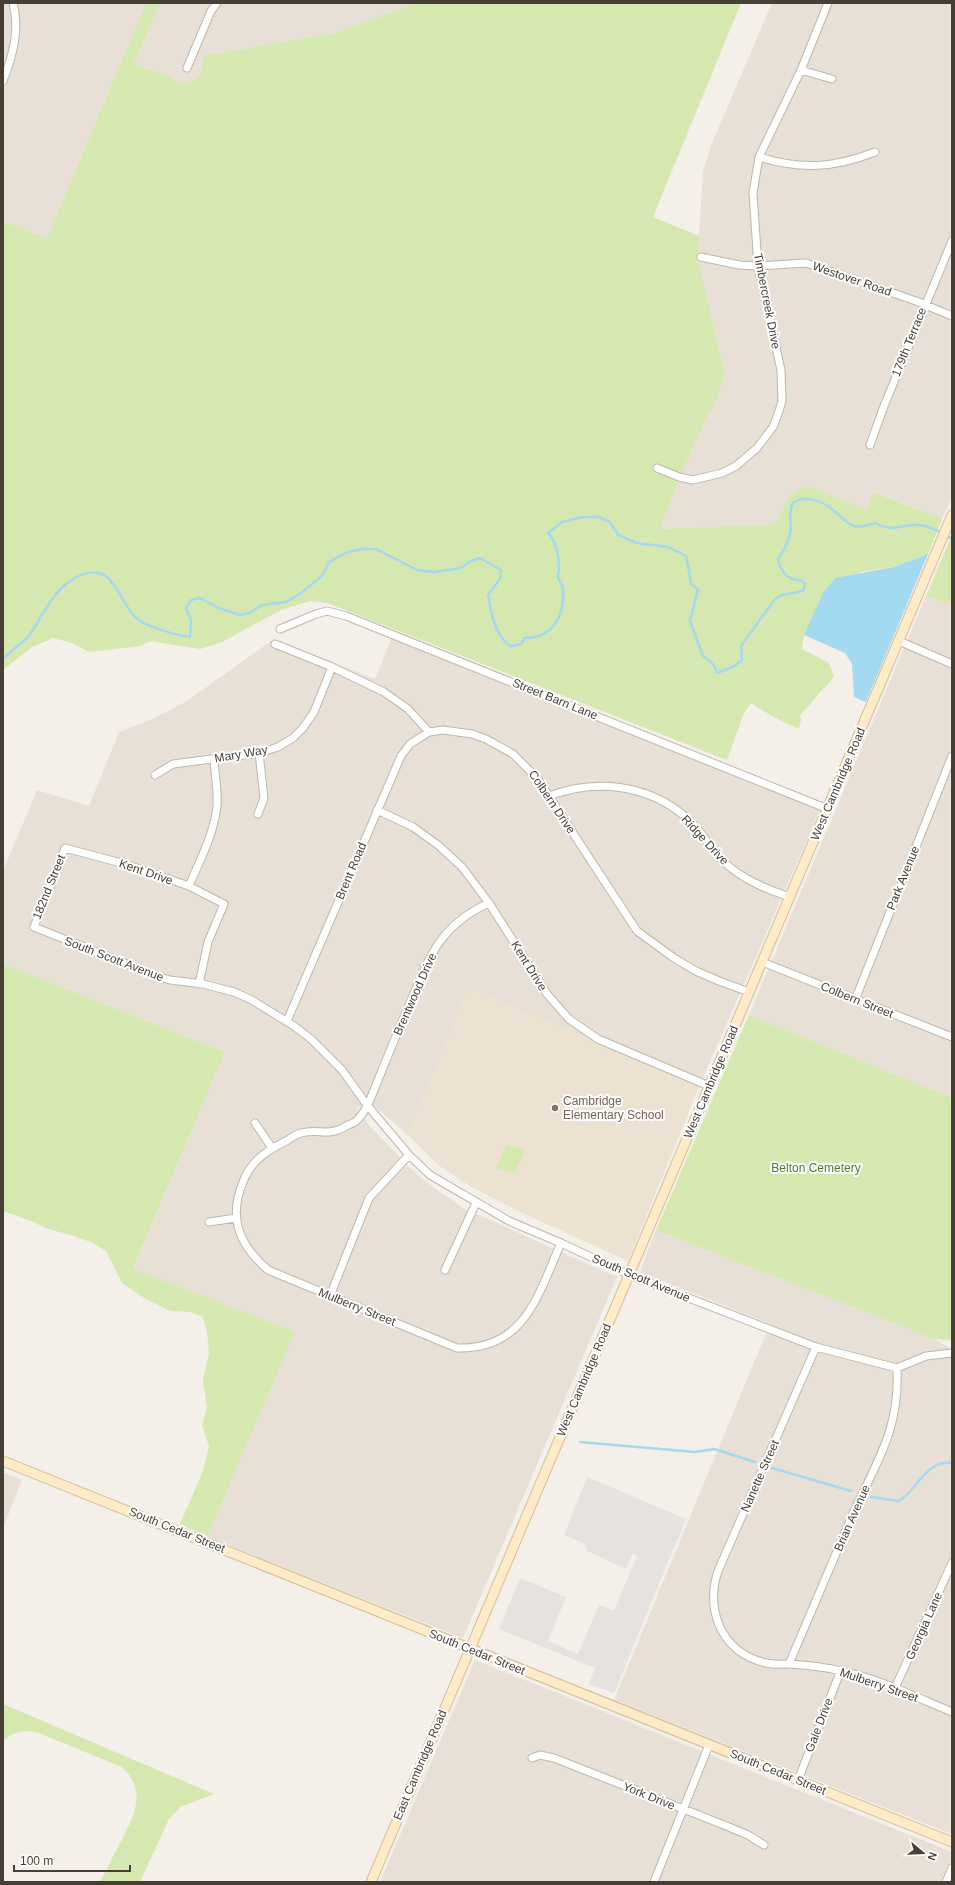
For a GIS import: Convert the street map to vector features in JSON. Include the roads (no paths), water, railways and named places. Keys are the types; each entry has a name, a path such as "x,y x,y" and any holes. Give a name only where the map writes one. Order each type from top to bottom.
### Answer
{"street":[{"path":"3,81 15,42 16,23 13,3"},
{"path":"187,68 211,11 217,3"},
{"name":"Timbercreek Drive","path":"657,468 679,477 693,480 722,473 747,458 757,448 773,427 782,401 781,370 758,266 754,193 759,157 801,70 828,3"},
{"path":"801,70 832,79"},
{"path":"759,157 794,166 812,167 842,163 875,152"},
{"name":"179th Terrace","path":"870,445 924,305 952,240"},
{"name":"Westover Road","path":"701,257 739,265 758,266 806,263 952,316"},
{"name":"West Cambridge Road","path":"470,1649 952,515"},
{"name":"Street Barn Lane","path":"280,629 326,611 346,616 828,809"},
{"path":"899,641 952,664"},
{"path":"275,644 332,667 396,699 408,709 429,732"},
{"name":"Mary Way","path":"155,775 173,764 214,760 259,753 278,747 293,738 303,728 314,712 332,667"},
{"name":"Colbern Drive","path":"429,732 442,730 457,731 486,739 499,745 526,766 537,778 637,931 674,958 696,971 749,992"},
{"name":"Brent Road","path":"287,1021 401,756 410,744 429,732"},
{"path":"258,814 264,798 259,753"},
{"name":"Park Avenue","path":"855,1000 950,768 952,756"},
{"path":"189,886 207,846 213,827 217,805 214,760"},
{"name":"Ridge Drive","path":"549,796 577,787 608,785 624,787 656,798 682,814 703,835 714,852 740,875 768,890 790,897"},
{"name":"Kent Drive","path":"377,810 413,827 438,845 462,867 489,903 547,994 569,1019 598,1039 709,1086"},
{"name":"Kent Drive","path":"65,848 125,864 189,886 224,904 208,942 199,984"},
{"name":"182nd Street","path":"34,927 65,848"},
{"name":"Brentwood Drive","path":"268,1270 254,1258 241,1238 236,1218 236,1204 243,1180 255,1162 272,1148 300,1133 331,1133 340,1130 358,1119 366,1105 428,958 456,923 468,914 489,903"},
{"name":"South Scott Avenue","path":"34,927 154,975 170,980 199,984 229,991 250,998 287,1021 311,1039 338,1066 366,1105 409,1155 430,1175 509,1222 561,1243 629,1275 816,1347 897,1368"},
{"name":"Colbern Street","path":"762,962 952,1037"},
{"path":"255,1123 272,1148"},
{"path":"330,1296 368,1198 409,1155"},
{"path":"445,1270 476,1202"},
{"path":"209,1222 236,1218"},
{"name":"Mulberry Street","path":"268,1270 456,1348 479,1347 500,1339 517,1327 525,1319 536,1301 561,1243"},
{"name":"Nanette Street","path":"713,1606 713,1592 718,1571 816,1347"},
{"path":"897,1368 926,1356 952,1353"},
{"name":"Brian Avenue","path":"789,1664 866,1485 883,1452 894,1414 897,1368"},
{"name":"South Cedar Street","path":"3,1461 952,1842"},
{"name":"Georgia Lane","path":"896,1688 952,1563"},
{"name":"Mulberry Street","path":"713,1606 720,1628 735,1647 756,1660 773,1664 789,1664 841,1670 896,1688 952,1712"},
{"name":"East Cambridge Road","path":"370,1882 470,1649"},
{"name":"Gale Drive","path":"798,1780 841,1670"},
{"path":"654,1882 709,1744"},
{"name":"York Drive","path":"532,1758 540,1756 554,1758 748,1835 764,1845"},
{"path":"946,1882 952,1868"}],"water":[{"path":"928,554 866,702 854,697 852,664 845,653 804,635 823,593 835,578 894,567"}],"waterway":[{"path":"3,656 5,657 28,637 49,603 59,591 71,580 84,574 97,573 109,579 117,589 129,610 140,621 162,630 190,637 191,619 186,609 191,600 200,598 219,608 240,615 249,613 262,605 286,602 301,593 322,576 329,562 348,552 363,549 376,549 417,570 434,572 461,568 469,562 480,558 501,570 500,579 488,595 492,617 497,630 510,646 521,644 525,638 535,637 550,629 555,623 562,608 563,589 558,577 558,554 555,544 548,533 562,522 583,517 598,517 610,522 618,535 637,543 668,547 686,556 691,583 698,590 690,621 703,656 715,667 717,673 733,667 742,660 741,646 775,599 782,595 803,591 805,584 801,580 796,580 789,577 781,568 778,560 788,541 791,529 790,517 792,504 797,501 802,499 812,499 822,503 832,509 848,523 856,527 875,523 888,528 920,525 937,530 952,539"},
{"path":"580,1442 695,1452 714,1449 755,1462"},
{"path":"871,1497 899,1501 906,1496 923,1476 935,1466 943,1463 952,1463"},
{"path":"772,1468 851,1491"}],"place":[{"name":"Cambridge Elementary School","path":"555,1108"}],"park label":[{"name":"Belton Cemetery","path":"816,1168"}]}
